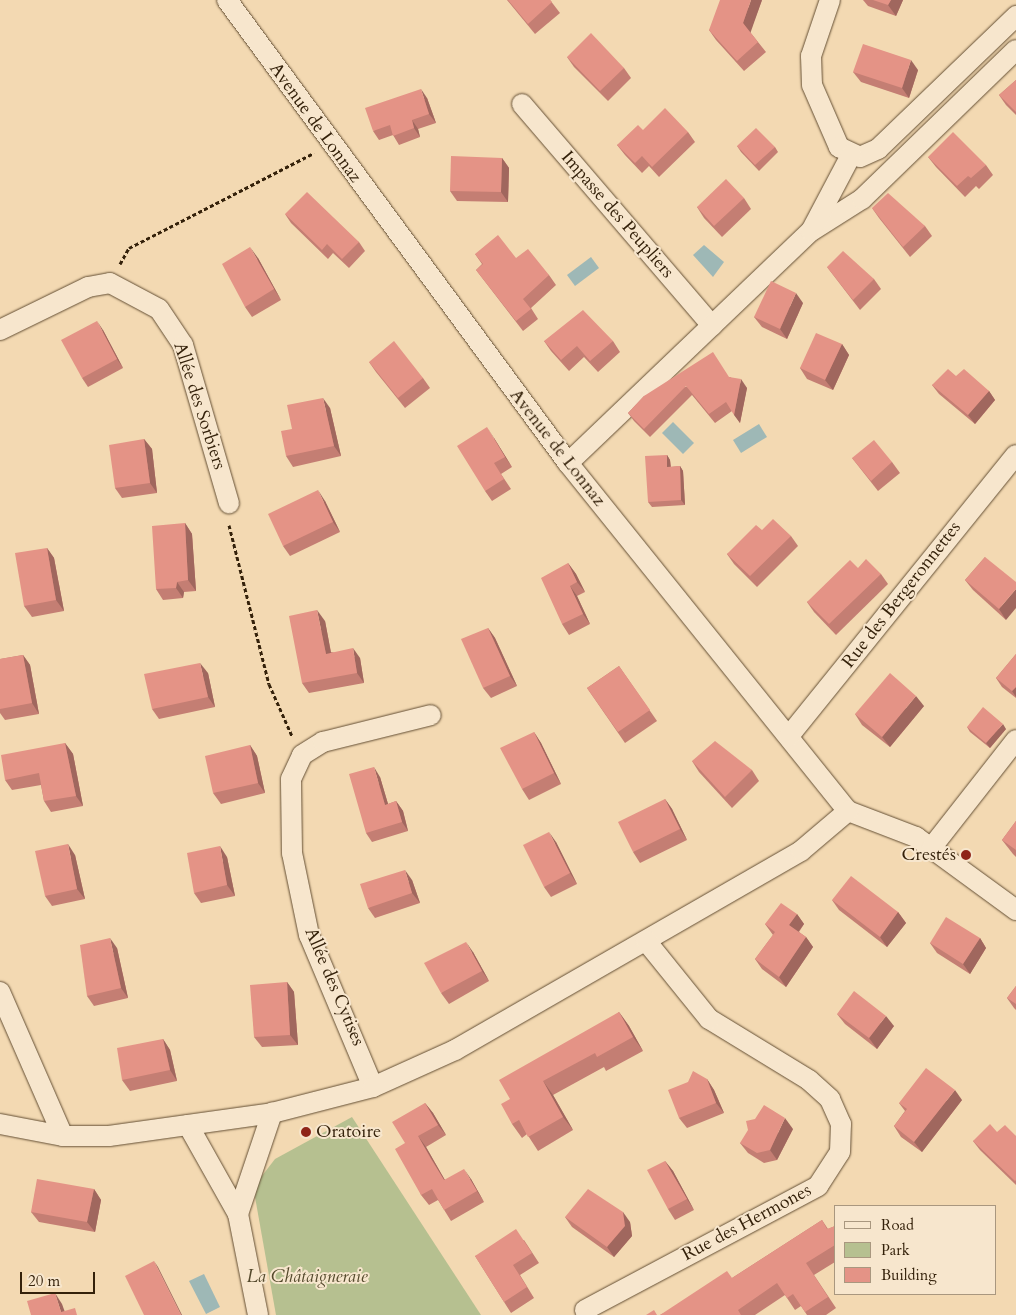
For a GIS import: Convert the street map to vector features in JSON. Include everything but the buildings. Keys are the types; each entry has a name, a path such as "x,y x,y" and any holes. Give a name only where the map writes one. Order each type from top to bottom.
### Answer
{"street":[{"name":"Avenue de Lonnaz","path":"227,0 330,144 568,464 848,811"},
{"path":"830,0 811,56 812,85 835,141 851,155 860,157 878,149 1016,16"},
{"path":"568,464 811,231 862,199 1016,50"},
{"name":"Impasse des Peupliers","path":"522,104 712,326"},
{"path":"811,231 851,155"},
{"path":"0,330 88,287 110,283"},
{"name":"Allée des Sorbiers","path":"110,283 159,309 182,345 230,503"},
{"name":"Rue des Bergeronnettes","path":"789,736 1016,455"},
{"path":"302,754 323,742 431,715"},
{"path":"932,847 1016,740"},
{"name":"Allée des Cytises","path":"302,754 291,779 292,853 309,935 373,1087"},
{"path":"0,1124 63,1136 109,1136 272,1112 373,1087 448,1054 801,851 848,811 896,827 932,847 1016,910"},
{"name":"Rue des Hermones","path":"586,1310 818,1186 840,1152 841,1124 830,1099 809,1080 709,1019 646,941"},
{"path":"0,992 63,1136"},
{"path":"238,1214 272,1112"},
{"path":"188,1125 238,1214 258,1315"}],"path":[{"path":"110,283 129,248 330,144"},
{"path":"230,503 229,527 270,684 302,754"}],"green space":[{"name":"La Châtaigneraie","path":"352,1117 481,1315 276,1315 255,1197 258,1181 275,1159"}],"water":[{"path":"704,245 724,262 713,277 693,255"},
{"path":"591,257 599,268 575,286 567,275"},
{"path":"673,422 694,443 683,454 662,433"},
{"path":"759,424 767,437 741,453 733,440"},
{"path":"204,1274 220,1307 206,1314 189,1281"}],"place":[{"name":"Crestés","path":"966,855"},
{"name":"Oratoire","path":"306,1132"}]}
